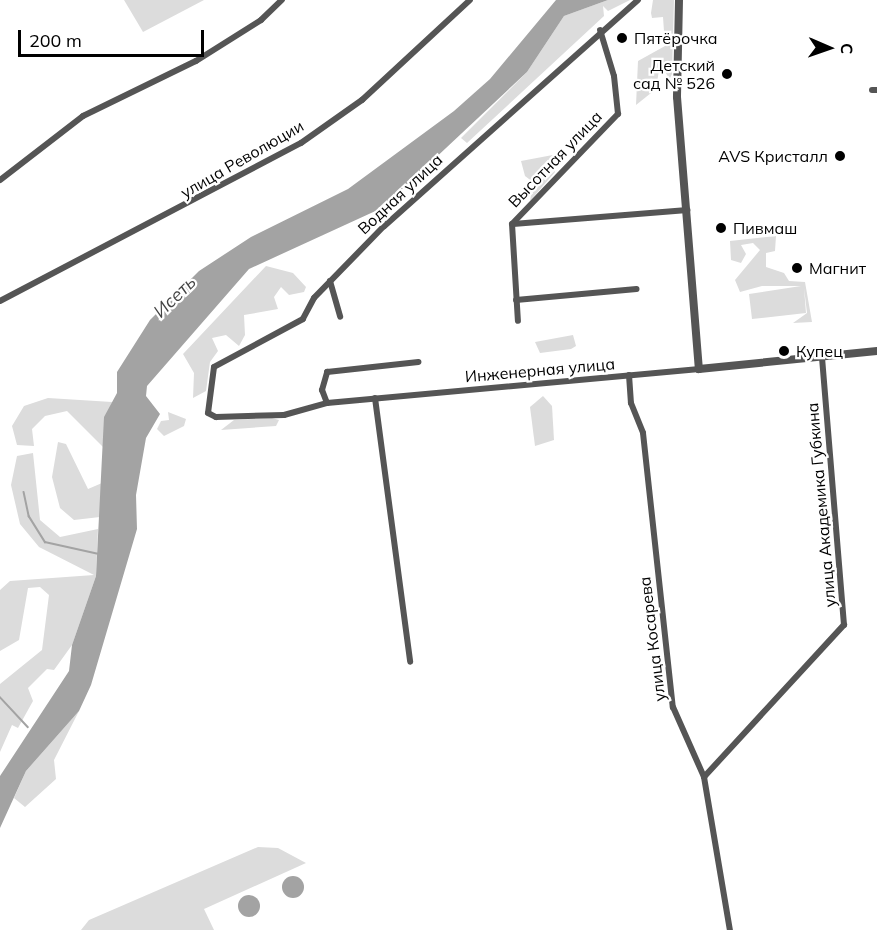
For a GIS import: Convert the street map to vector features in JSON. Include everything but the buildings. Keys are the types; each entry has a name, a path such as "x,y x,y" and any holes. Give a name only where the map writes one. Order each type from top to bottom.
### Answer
{"street":[{"path":"0,180 83,116 196,61 261,20 282,0"},
{"name":"улица Революции","path":"0,301 301,143 362,100 470,0"},
{"name":"Водная улица","path":"208,412 214,367 303,319 330,281 600,30 638,0"},
{"path":"680,0 677,97 699,369"},
{"name":"Высотная улица","path":"512,224 618,114 614,76 600,30"},
{"path":"518,321 512,224 687,210"},
{"path":"330,281 340,317"},
{"path":"516,300 637,289"},
{"name":"Инженерная улица","path":"208,412 216,417 284,415 327,404 375,398 877,351"},
{"name":"улица Академика Губкина","path":"704,777 844,625 822,356"},
{"path":"327,404 322,390 327,372 418,362"},
{"name":"улица Косарева","path":"628,375 630,403 644,433 673,707 704,777 730,930"},
{"path":"375,398 410,662"}],"shaded area":[{"path":"124,0 204,0 143,32"},
{"path":"608,0 630,0 608,11 603,6 604,16 467,143 461,138 527,72 564,16"},
{"path":"653,0 674,0 672,74 669,80 664,68 659,70 656,89 636,105 638,61 665,46 663,17 652,18"},
{"path":"558,154 549,159 555,172 530,201 533,182 525,176 521,161"},
{"path":"776,236 775,251 766,253 766,267 784,273 789,281 805,282 812,322 793,323 807,313 804,288 806,313 752,319 749,294 801,286 762,286 740,292 735,280 760,250 753,243 741,245 746,254 741,263 731,260 730,241"},
{"path":"266,266 293,273 306,287 304,292 289,295 281,287 274,297 278,309 244,315 245,335 239,346 226,335 212,338 218,351 210,362 206,391 193,398 194,373 183,354"},
{"path":"573,335 576,346 571,349 540,353 535,342"},
{"path":"543,396 552,406 554,440 535,446 530,407"},
{"path":"48,398 112,402 103,447 67,411 45,416 32,429 34,446 17,445 12,426 24,406"},
{"path":"168,412 186,419 184,426 164,436 157,429 161,421 169,420"},
{"path":"272,418 279,420 276,426 221,430 234,420"},
{"path":"58,442 66,444 88,489 102,483 100,517 74,520 60,508 52,477"},
{"path":"33,453 40,520 60,537 98,529 96,576 72,645 54,670 47,669 28,688 33,701 18,728 12,725 0,752 0,684 42,650 49,595 40,587 28,588 19,640 0,651 0,590 10,581 94,575 39,547 20,524 11,485 17,456"},
{"path":"79,711 54,760 56,779 25,807 14,798 26,771"},
{"path":"258,847 278,848 306,863 204,909 214,930 81,930 89,920"}],"water":[{"name":"Исеть","path":"556,0 608,0 564,16 527,72 382,208 249,269 147,386 146,396 160,414 146,438 136,495 137,529 91,685 79,711 26,771 0,828 0,776 69,671 72,645 96,576 104,417 117,393 117,372 150,320 199,271 251,237 348,189 454,111 490,79"},
{"path":"293,876 301,879 304,887 301,895 293,898 285,895 282,887 285,879"},
{"path":"249,895 257,898 260,906 257,914 249,917 241,914 238,906 241,898"}],"waterway":[{"path":"24,492 29,516 45,542 99,554"},
{"path":"0,697 28,727"}],"place":[{"name":"Пятёрочка","path":"622,38"},
{"name":"Детcкий сад № 526","path":"727,74"},
{"name":"AVS Кристалл","path":"840,156"},
{"name":"Пивмаш","path":"721,228"},
{"name":"Магнит","path":"797,268"},
{"name":"Купец","path":"784,351"}]}
